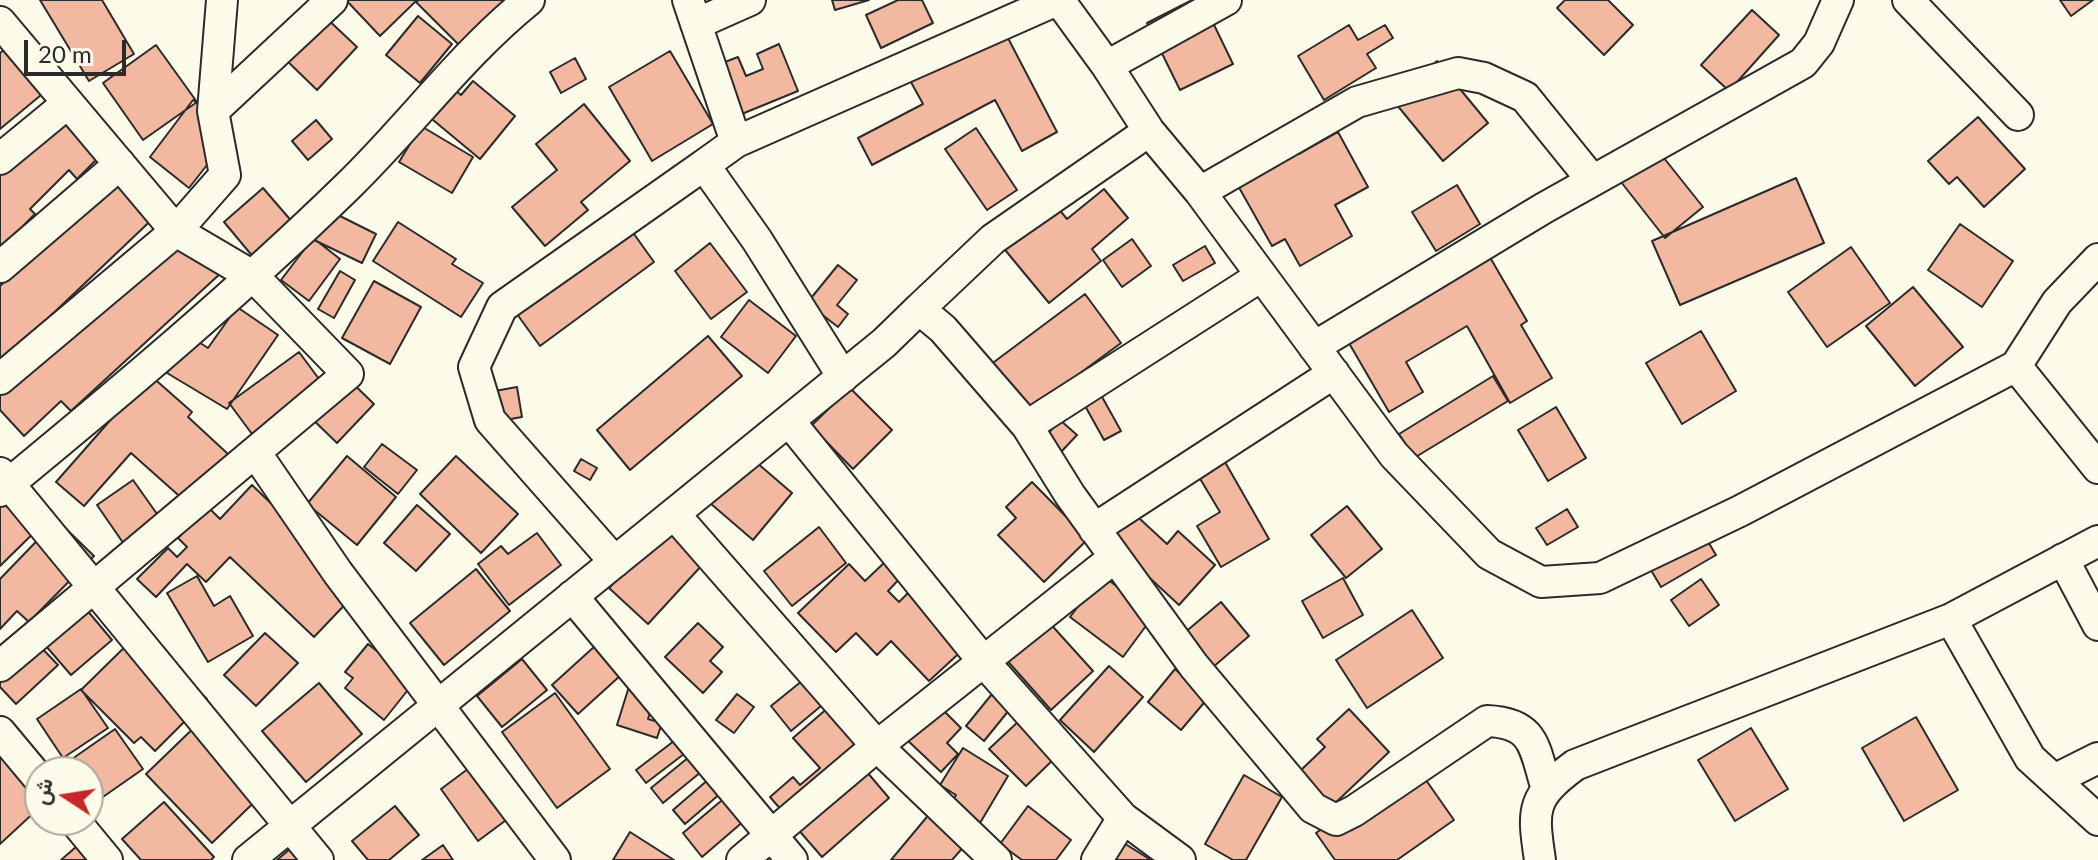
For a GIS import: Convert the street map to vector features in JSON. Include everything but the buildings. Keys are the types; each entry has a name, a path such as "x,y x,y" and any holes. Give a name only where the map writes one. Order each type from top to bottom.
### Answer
{"street":[{"path":"0,379 176,231 225,175 213,111 222,0"},
{"path":"213,111 332,0"},
{"path":"318,860 94,587 3,483 254,277 357,177 492,31 529,0"},
{"path":"736,142 692,12 750,0"},
{"path":"615,562 490,420 474,367 502,307 736,142 1058,0 1107,66 1149,131 1200,192 1394,455 1489,554 1541,582 1600,578 1740,511 2016,366 2057,302 2098,259"},
{"path":"1107,66 1226,0"},
{"path":"1314,347 1592,180 1803,63 1819,43 1838,0"},
{"path":"1908,0 2018,115"},
{"path":"0,666 348,374 254,277 176,231 68,103 5,37"},
{"path":"1200,192 1357,102 1458,73 1484,78 1525,97 1592,180"},
{"path":"0,159 68,103"},
{"path":"248,860 843,377 993,239 1149,131"},
{"path":"0,267 120,164"},
{"path":"704,165 757,240 843,377"},
{"path":"1027,426 1261,276"},
{"path":"919,309 943,329 1027,426 1094,529 1194,666 1313,808 1336,820 1487,721 1511,722 1532,738 1546,786"},
{"path":"2016,366 2098,468"},
{"path":"1094,529 1334,373"},
{"path":"789,421 984,662 1123,818 1180,860"},
{"path":"255,452 437,706 555,860"},
{"path":"674,514 877,746 996,860"},
{"path":"1540,860 1533,819 1546,786 1575,765 1951,619 2098,541"},
{"path":"742,860 877,746 1115,557"},
{"path":"2063,559 2098,625"},
{"path":"572,596 792,860"},
{"path":"1951,619 2030,758 2098,820"},
{"path":"0,732 24,761"},
{"path":"2054,780 2098,758"},
{"path":"1097,860 1123,818"},
{"path":"87,836 107,860"}]}
